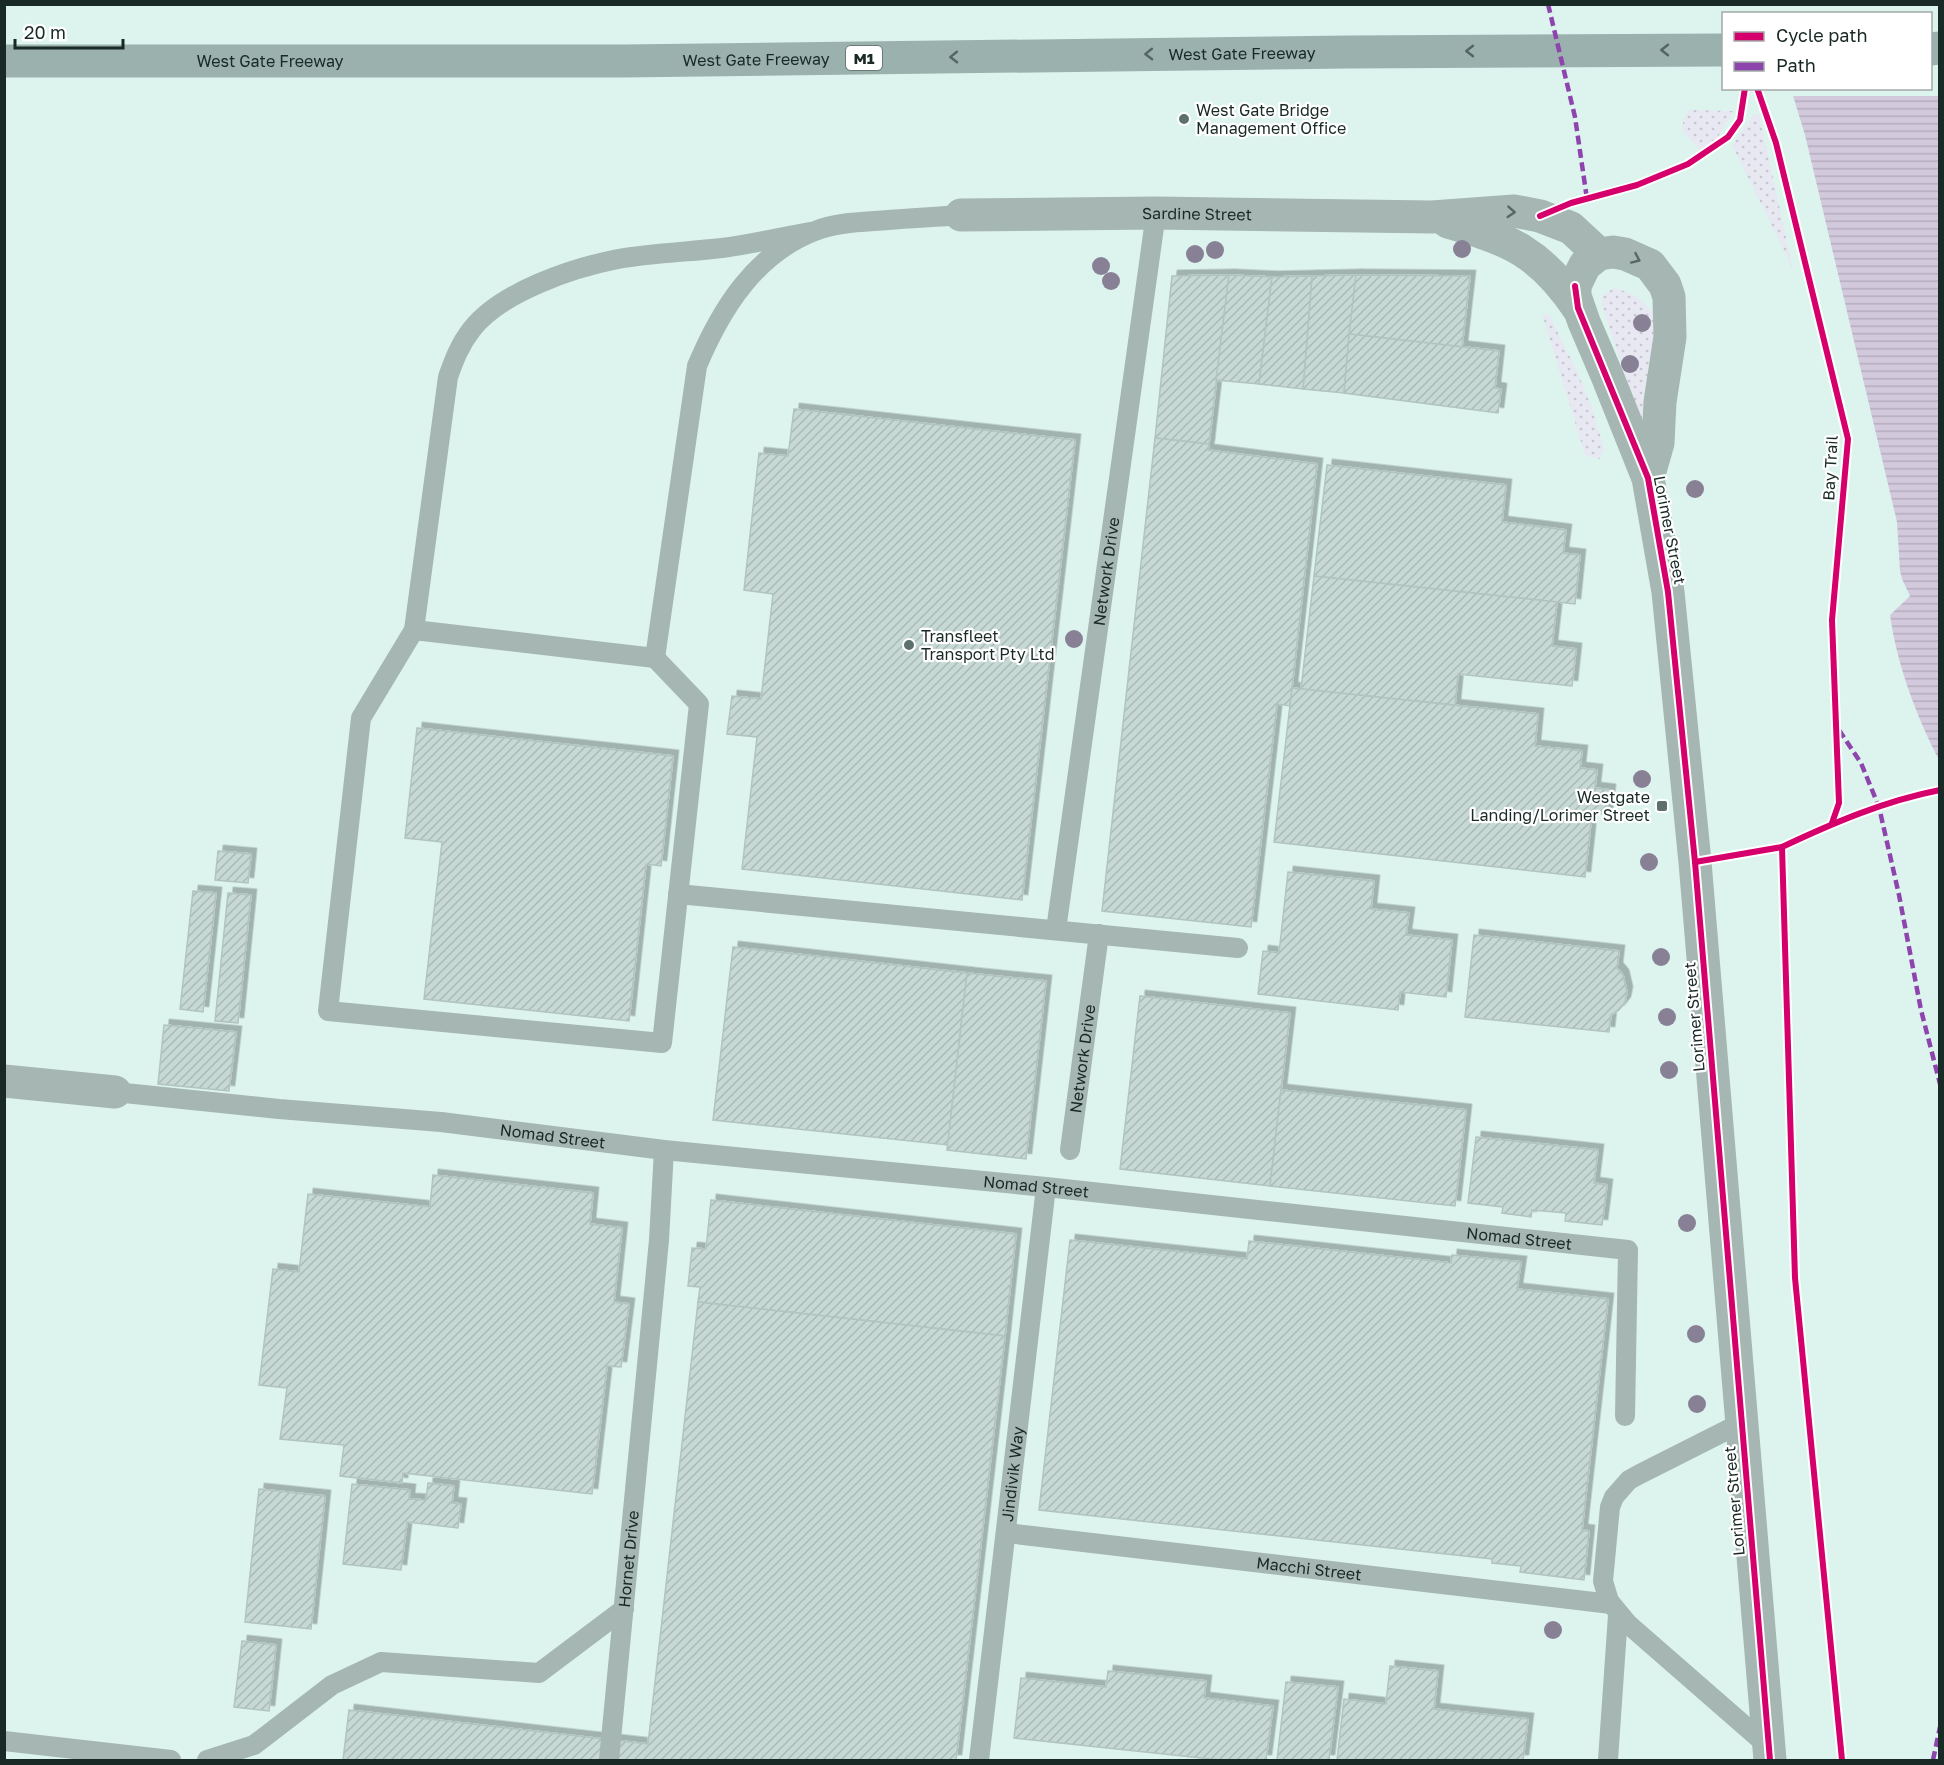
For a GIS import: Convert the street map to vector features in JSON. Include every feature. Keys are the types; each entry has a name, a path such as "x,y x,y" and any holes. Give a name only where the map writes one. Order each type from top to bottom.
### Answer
{"highway":[{"name":"West Gate Freeway","path":"4,61 624,61 1361,51 1722,50"}],"street":[{"name":"Sardine Street","path":"961,215 1156,213 1432,217 1501,211 1533,215 1571,228 1599,254"},
{"name":"Sardine Street","path":"1432,217 1497,236 1523,250 1550,272 1578,308"},
{"name":"Lorimer Street","path":"1648,478 1658,443 1660,402 1670,337 1669,297 1665,285 1650,265 1625,254 1612,252 1599,254 1586,265 1575,286 1578,308 1648,478 1668,592 1695,862 1769,1754"},
{"path":"4,1081 115,1092"}],"lane":[{"name":"Network Drive","path":"1056,930 1156,213"},
{"path":"414,630 655,658 699,704 662,1043 328,1011 361,718 414,630 448,378 458,349 473,327 496,306 568,272 618,259 724,248 851,223 961,215"},
{"path":"655,658 697,366 710,336 731,301 753,272 784,246 816,231"},
{"path":"678,894 1238,948"},
{"name":"Network Drive","path":"1070,1150 1099,934"},
{"name":"Nomad Street","path":"115,1092 279,1109 441,1122 664,1150 1046,1187 1628,1250 1625,1416"},
{"name":"Hornet Drive","path":"207,1761 254,1745 332,1685 381,1662 539,1673 624,1609 659,1240 664,1150"},
{"name":"Jindivik Way","path":"979,1761 1046,1187"},
{"path":"1741,1423 1640,1474 1620,1489 1610,1507 1603,1581 1605,1591 1615,1609 1769,1754"},
{"name":"Macchi Street","path":"1007,1533 1615,1609"},
{"path":"609,1761 624,1609"},
{"path":"1608,1761 1615,1609"},
{"path":"4,1741 171,1761"}],"shaded area":[{"path":"1939,5 1939,760 1909,689 1893,634 1890,615 1910,596 1900,571 1897,522 1805,135 1791,90 1932,90 1932,12"},
{"path":"1689,110 1734,111 1716,140 1701,151 1683,132 1683,121"},
{"path":"1753,115 1759,115 1793,269 1732,145"},
{"path":"1614,288 1637,297 1654,314 1655,338 1643,429 1601,303 1603,295"},
{"path":"1542,314 1549,315 1591,405 1604,448 1600,459 1585,455"}],"pier":[{"path":"1763,4 1939,5 1939,96 1790,96 1788,90 1932,90 1932,12 1765,12"}],"building":[{"path":"1229,275 1209,444 1155,438 1172,276"},
{"path":"1229,275 1272,277 1259,384 1216,380"},
{"path":"1356,275 1344,393 1303,389 1312,276"},
{"path":"1356,275 1470,276 1462,347 1349,334"},
{"path":"1312,276 1303,389 1259,384 1272,277"},
{"path":"1349,334 1499,351 1495,388 1501,389 1498,413 1344,393"},
{"name":"Transfleet Transport Pty Ltd","path":"794,409 1075,440 1022,900 742,869 757,737 727,734 732,696 761,699 773,594 744,590 759,453 788,456"},
{"path":"1155,438 1209,444 1208,450 1317,464 1290,706 1277,704 1251,927 1102,911"},
{"path":"1327,465 1506,485 1502,522 1566,530 1563,553 1580,555 1575,604 1314,576"},
{"path":"1314,576 1557,602 1552,646 1576,649 1572,686 1458,674 1455,705 1301,689"},
{"path":"1292,688 1538,714 1535,746 1582,751 1580,768 1597,770 1595,788 1610,790 1607,814 1592,813 1585,877 1274,842"},
{"path":"417,728 673,756 661,866 646,864 629,1021 424,999 442,842 405,838"},
{"path":"218,851 251,854 248,883 215,880"},
{"path":"1288,872 1374,881 1371,909 1409,913 1406,935 1452,940 1446,997 1400,992 1398,1010 1258,994 1263,951 1279,953"},
{"path":"193,891 216,893 203,1012 180,1009"},
{"path":"228,893 251,895 238,1023 215,1021"},
{"path":"1474,935 1619,951 1617,968 1623,975 1627,992 1625,1002 1611,1015 1609,1032 1465,1017"},
{"path":"733,947 967,973 948,1145 713,1120"},
{"path":"967,973 1046,981 1026,1159 947,1150"},
{"path":"1140,996 1290,1013 1270,1186 1120,1169"},
{"path":"164,1025 236,1032 229,1091 158,1084"},
{"path":"1281,1090 1466,1110 1455,1206 1270,1186"},
{"path":"1476,1137 1598,1150 1594,1183 1607,1185 1602,1225 1565,1221 1566,1213 1532,1210 1531,1217 1502,1213 1503,1207 1468,1203"},
{"path":"433,1175 593,1193 590,1224 622,1228 614,1302 629,1304 621,1367 607,1366 592,1494 403,1473 402,1483 340,1476 344,1445 280,1439 287,1388 259,1385 273,1269 299,1272 308,1194 430,1207"},
{"path":"711,1200 1016,1234 1005,1336 698,1302 700,1287 688,1286 692,1248 706,1249"},
{"path":"1070,1240 1247,1259 1249,1241 1451,1263 1452,1255 1521,1262 1517,1289 1608,1299 1582,1530 1589,1531 1584,1580 1520,1572 1521,1566 1492,1563 1492,1559 1039,1510"},
{"path":"698,1302 1005,1336 956,1760 343,1760 349,1710 648,1744"},
{"path":"428,1483 454,1486 452,1503 461,1504 458,1528 407,1522 401,1570 343,1564 352,1484 410,1490 409,1499 426,1500"},
{"path":"259,1489 325,1496 311,1629 245,1622"},
{"path":"242,1641 276,1645 269,1711 234,1707"},
{"path":"1390,1666 1438,1671 1434,1709 1528,1719 1523,1760 1337,1760 1344,1699 1386,1704"},
{"path":"1108,1671 1206,1681 1204,1698 1273,1706 1266,1760 1220,1760 1014,1738 1021,1678 1106,1687"},
{"path":"1286,1682 1338,1687 1329,1760 1277,1760"}],"marked path":[{"path":"1548,4 1575,117 1587,199"},
{"path":"1839,730 1861,763 1879,807 1921,1010 1940,1084"},
{"path":"1933,1760 1940,1727"}],"cycle path":[{"path":"1540,216 1571,203 1637,185 1688,164 1728,137 1740,120 1745,90"},
{"name":"Bay Trail","path":"1758,90 1776,143 1848,439 1832,620 1839,803 1832,823"},
{"path":"1575,286 1578,308 1648,478 1668,592 1695,862 1770,1760"},
{"path":"1842,1760 1795,1278 1782,847 1859,814 1899,800 1940,790"},
{"path":"1695,862 1782,847"}],"place":[{"name":"West Gate Bridge Management Office","path":"1184,119"},
{"name":"Transfleet Transport Pty Ltd","path":"909,645"},
{"name":"Westgate Landing/Lorimer Street","path":"1662,806"}]}
